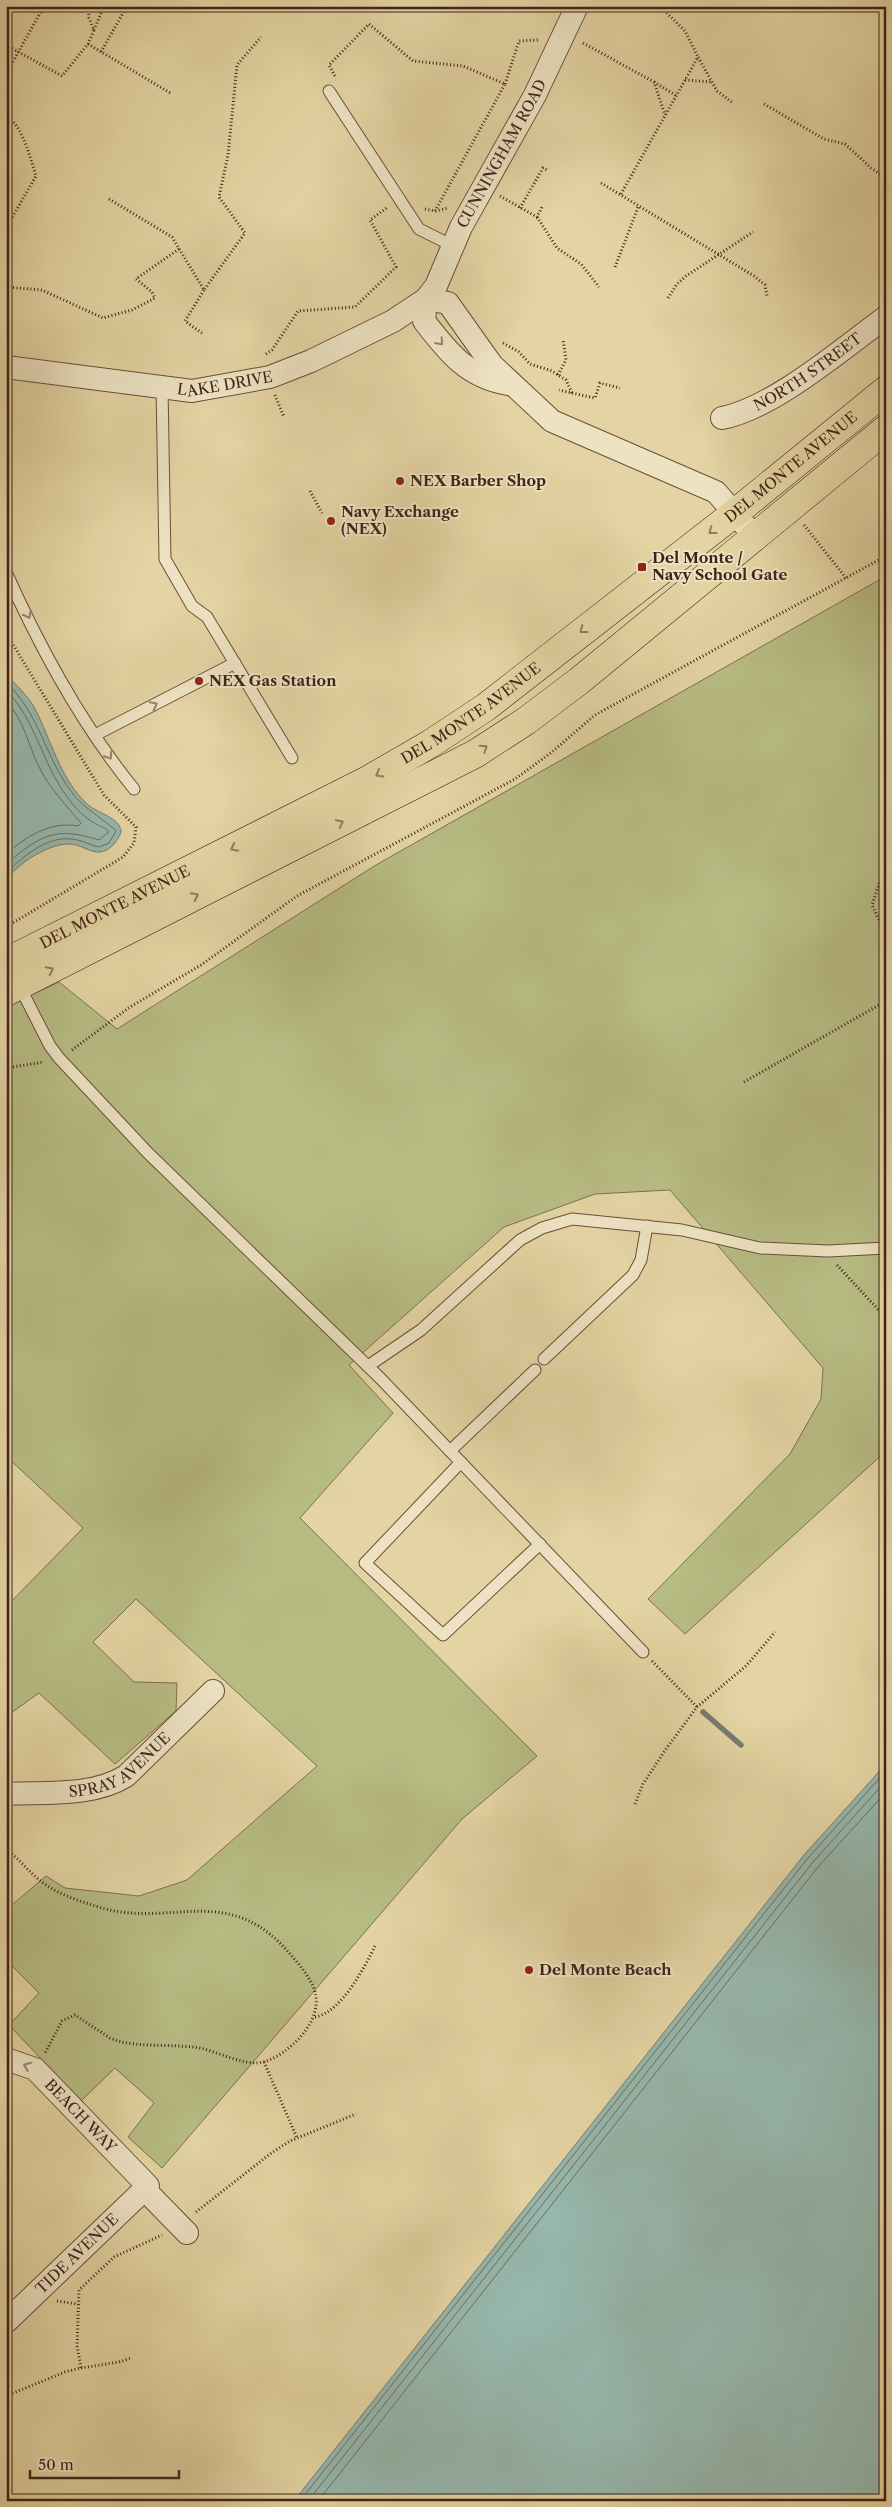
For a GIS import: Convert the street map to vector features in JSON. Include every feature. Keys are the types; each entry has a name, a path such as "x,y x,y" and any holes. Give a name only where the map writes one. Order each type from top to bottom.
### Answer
{"main road":[{"name":"DEL MONTE AVENUE","path":"6,962 366,781 430,744 486,707 735,514 886,390"},
{"name":"DEL MONTE AVENUE","path":"13,989 475,754 526,721 579,681 756,538 886,429"}],"street":[{"name":"CUNNINGHAM ROAD","path":"426,299 436,286 461,227 535,95 577,6"},
{"path":"426,299 424,321 463,367 495,382 512,385 552,421 716,492 756,538"},
{"name":"LAKE DRIVE","path":"6,367 192,391 270,377 311,362 393,321 426,299"},
{"name":"NORTH STREET","path":"722,418 734,416 770,398 826,362 886,317"},
{"name":"SPRAY AVENUE","path":"6,1794 97,1789 112,1785 126,1776 213,1692"},
{"name":"BEACH WAY","path":"6,2059 35,2069 182,2228"},
{"name":"TIDE AVENUE","path":"6,2322 146,2188"}],"lane":[{"path":"330,86 419,229 453,246"},
{"path":"162,387 165,558 192,606 208,617 292,758"},
{"path":"6,572 63,684 114,765 134,789"},
{"path":"95,735 235,663"},
{"path":"13,989 50,1046 148,1152 368,1366 643,1652"},
{"path":"368,1366 421,1330 520,1240 542,1228 572,1219 682,1230 760,1248 823,1250 886,1248"},
{"path":"544,1359 633,1275 641,1260 647,1226"},
{"path":"450,1451 535,1370"},
{"path":"461,1462 365,1563 443,1635 540,1544"}],"path":[{"path":"6,74 44,6"},
{"path":"88,6 89,18 94,30"},
{"path":"6,45 62,76 88,44 104,6"},
{"path":"102,52 127,6"},
{"path":"665,6 666,12 685,31 717,91 733,103"},
{"path":"330,86 336,78 329,65 369,24 413,61 463,66 505,84"},
{"path":"202,333 186,321 204,290 245,233 219,197 228,155 237,65 261,38"},
{"path":"435,211 505,84 519,40 541,40"},
{"path":"579,41 677,96"},
{"path":"88,44 172,94"},
{"path":"621,194 698,57"},
{"path":"686,80 711,82"},
{"path":"654,82 665,116"},
{"path":"764,104 824,139 845,144 880,174 886,171"},
{"path":"6,115 13,120 28,151 36,176 6,228"},
{"path":"520,208 543,168 547,170"},
{"path":"601,183 720,254 765,285 767,296"},
{"path":"497,195 538,217 557,248 581,264 599,287"},
{"path":"108,199 172,237 204,290"},
{"path":"615,267 639,205"},
{"path":"264,356 272,350 298,311 355,306 396,267 370,220 389,207"},
{"path":"538,217 542,207"},
{"path":"668,298 677,284 686,276 753,232"},
{"path":"6,287 42,290 103,318 132,310 156,298 152,292 136,279 179,249"},
{"path":"558,375 566,360 563,339"},
{"path":"502,342 518,352 530,364 566,380 572,393"},
{"path":"559,390 595,398 600,384 620,388"},
{"path":"273,390 284,417"},
{"path":"269,400 277,398"},
{"path":"310,490 322,514"},
{"path":"800,520 846,578"},
{"path":"6,1068 60,1058 130,1007 201,965 297,896 515,779 545,758 595,716 886,556"},
{"path":"6,633 100,789 132,821 136,827 137,834 134,844 123,857 6,927"},
{"path":"886,863 872,905 886,935"},
{"path":"744,1082 886,1001"},
{"path":"823,1250 886,1318"},
{"path":"635,1804 643,1784 697,1707 746,1666 775,1632"},
{"path":"643,1652 697,1707"},
{"path":"6,1850 46,1886 68,1897 104,1908 134,1914 214,1910 229,1913 257,1926 276,1940 307,1976 314,1988 314,2017"},
{"path":"35,2069 62,2021 67,2016 75,2015 110,2038 121,2042 189,2047 218,2052 248,2062 264,2062 286,2051 314,2017 327,2012 346,1994 366,1965 376,1944"},
{"path":"264,2062 297,2138"},
{"path":"81,2368 77,2346 79,2290 114,2257 182,2228 204,2207 270,2154 297,2138 356,2114"},
{"path":"6,2396 65,2372 119,2362 130,2358"}],"green space":[{"path":"886,576 886,1451 685,1634 648,1599 790,1454 821,1399 823,1368 670,1190 595,1194 504,1227 349,1365 393,1413 300,1518 537,1756 462,1819 162,2168 128,2137 154,2103 115,2068 81,2101 9,2025 39,1993 6,1960 6,1910 46,1876 65,1888 139,1896 187,1880 317,1766 136,1599 93,1642 134,1682 177,1683 176,1711 115,1764 39,1693 11,1713 6,1708 6,1607 83,1528 6,1456 6,1007 59,982 117,1029 376,865"}],"water":[{"path":"6,675 33,705 59,763 78,795 91,807 113,819 120,827 121,832 113,845 107,850 100,852 70,844 43,851 17,868 6,882"},
{"path":"886,1764 886,2501 294,2501 804,1855"}],"waterway":[{"path":"703,1712 741,1745"}],"place":[{"name":"NEX Barber Shop","path":"400,481"},
{"name":"Navy Exchange (NEX)","path":"331,521"},
{"name":"Del Monte / Navy School Gate","path":"642,567"},
{"name":"NEX Gas Station","path":"199,681"},
{"name":"Del Monte Beach","path":"529,1970"}]}
